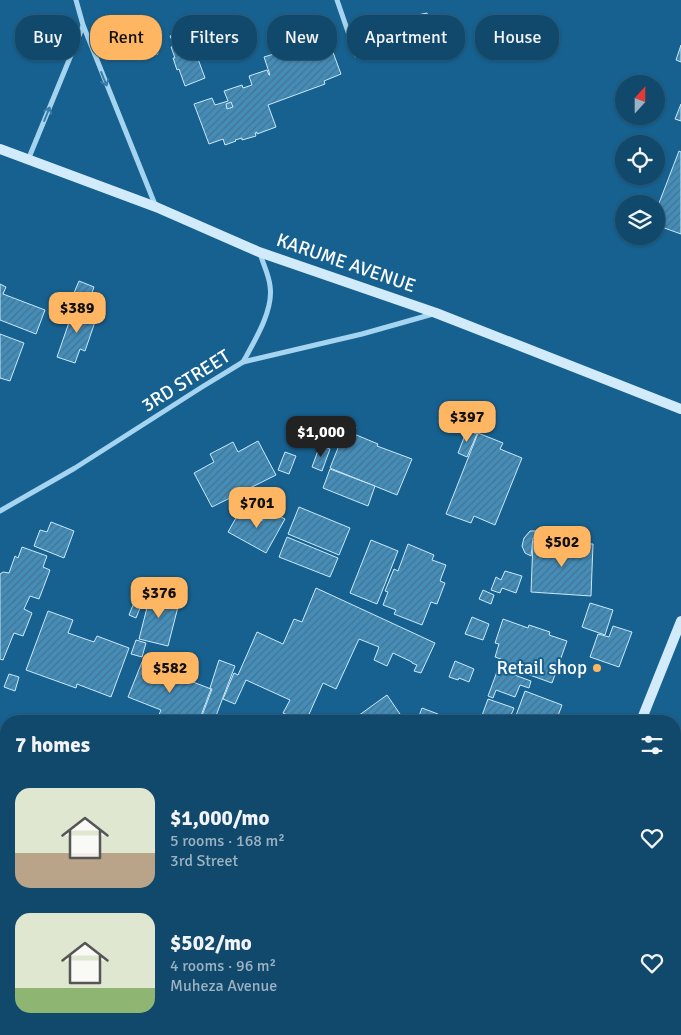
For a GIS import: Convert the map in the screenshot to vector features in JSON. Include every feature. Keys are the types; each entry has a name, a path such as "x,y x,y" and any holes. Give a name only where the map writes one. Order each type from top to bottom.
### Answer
{"main road":[{"name":"KARUME AVENUE","path":"0,148 156,207 259,252 436,313 681,409"},
{"path":"643,715 681,621"}],"street":[{"path":"76,0 83,25 156,207"},
{"path":"337,0 347,29"},
{"path":"28,160 83,25"},
{"path":"243,362 260,332 269,304 270,287 259,252"},
{"name":"3RD STREET","path":"0,511 76,468 243,362 362,334 436,313"}],"building":[{"path":"681,45 681,62 676,60"},
{"path":"267,56 267,60 336,60 341,74 324,81 325,84 268,105 276,127 257,134 257,132 255,133 256,136 235,140 225,145 223,139 209,144 194,104 212,98 215,105 228,101 224,91 242,85 243,88 252,85 249,76 267,70 270,75 264,57"},
{"path":"174,60 198,60 205,78 185,86 179,69 177,70"},
{"path":"231,102 233,107 227,109 226,104"},
{"path":"681,104 681,121 675,119"},
{"path":"679,151 681,152 681,234 665,228 665,195 662,195"},
{"path":"79,281 94,287 87,306 71,300"},
{"path":"0,284 6,287 3,294 45,310 36,334 0,320"},
{"path":"75,305 98,313 85,351 80,349 75,363 57,357"},
{"path":"0,334 24,343 10,381 0,378"},
{"path":"337,421 356,427 353,435 334,429"},
{"path":"467,430 477,434 467,457 458,453"},
{"path":"344,433 353,437 354,434 378,444 377,446 412,459 397,495 330,468"},
{"path":"478,433 503,443 500,449 522,458 495,525 474,516 471,523 446,514"},
{"path":"258,441 276,475 212,507 194,473 214,462 210,454 233,442 238,452"},
{"path":"320,445 330,449 322,471 312,467"},
{"path":"285,452 296,456 289,474 278,470"},
{"path":"330,469 375,486 368,506 323,488"},
{"path":"299,507 350,528 339,555 288,534"},
{"path":"241,509 262,521 268,510 285,519 266,553 228,532"},
{"path":"51,522 74,531 64,558 34,546 40,530 47,532"},
{"path":"530,531 574,531 574,541 533,538 531,556 525,553 522,546 524,538"},
{"path":"287,537 338,558 330,577 279,557"},
{"path":"371,540 398,551 377,604 350,593"},
{"path":"533,541 593,544 591,596 531,592"},
{"path":"408,544 434,555 432,560 446,565 440,581 445,583 437,604 431,602 422,625 394,614 396,610 383,605 388,592 385,591 394,569 398,571"},
{"path":"22,547 47,556 43,567 50,570 39,599 30,596 24,609 32,613 23,636 14,633 3,660 0,659 0,574 3,572 9,573 15,556 18,558"},
{"path":"505,571 522,576 516,593 502,588 500,593 491,590 496,577 501,580"},
{"path":"316,588 435,643 421,673 414,671 417,665 393,653 387,666 374,660 379,647 359,639 336,689 323,683 309,715 287,715 283,713 290,700 246,680 235,704 223,699 234,673 238,675 257,632 283,644 294,619 302,622"},
{"path":"483,590 494,595 491,604 479,599"},
{"path":"151,592 180,599 168,646 139,639"},
{"path":"135,600 142,603 136,618 129,615"},
{"path":"590,603 613,610 605,635 582,627"},
{"path":"48,611 73,620 68,633 94,642 97,636 129,648 111,697 77,684 76,688 26,670"},
{"path":"472,617 489,624 483,640 465,634"},
{"path":"503,619 528,628 529,625 550,632 549,635 567,641 552,683 499,664 501,659 495,657 499,644 495,643"},
{"path":"613,626 632,632 619,667 590,657 598,634 609,637"},
{"path":"136,640 146,643 142,657 131,654"},
{"path":"219,660 235,666 216,715 202,715 212,689 210,688"},
{"path":"455,661 474,669 469,682 449,677"},
{"path":"142,662 211,689 201,715 159,715 161,710 128,697"},
{"path":"498,669 531,681 529,688 520,685 515,697 496,690 493,698 488,696"},
{"path":"9,674 19,677 15,691 4,687"},
{"path":"525,691 562,705 558,715 516,715"},
{"path":"387,695 400,714 399,715 359,715"},
{"path":"488,699 514,708 511,715 482,715"},
{"path":"422,708 438,714 438,715 419,715"}],"place":[{"name":"Retail shop","path":"597,668"}]}
